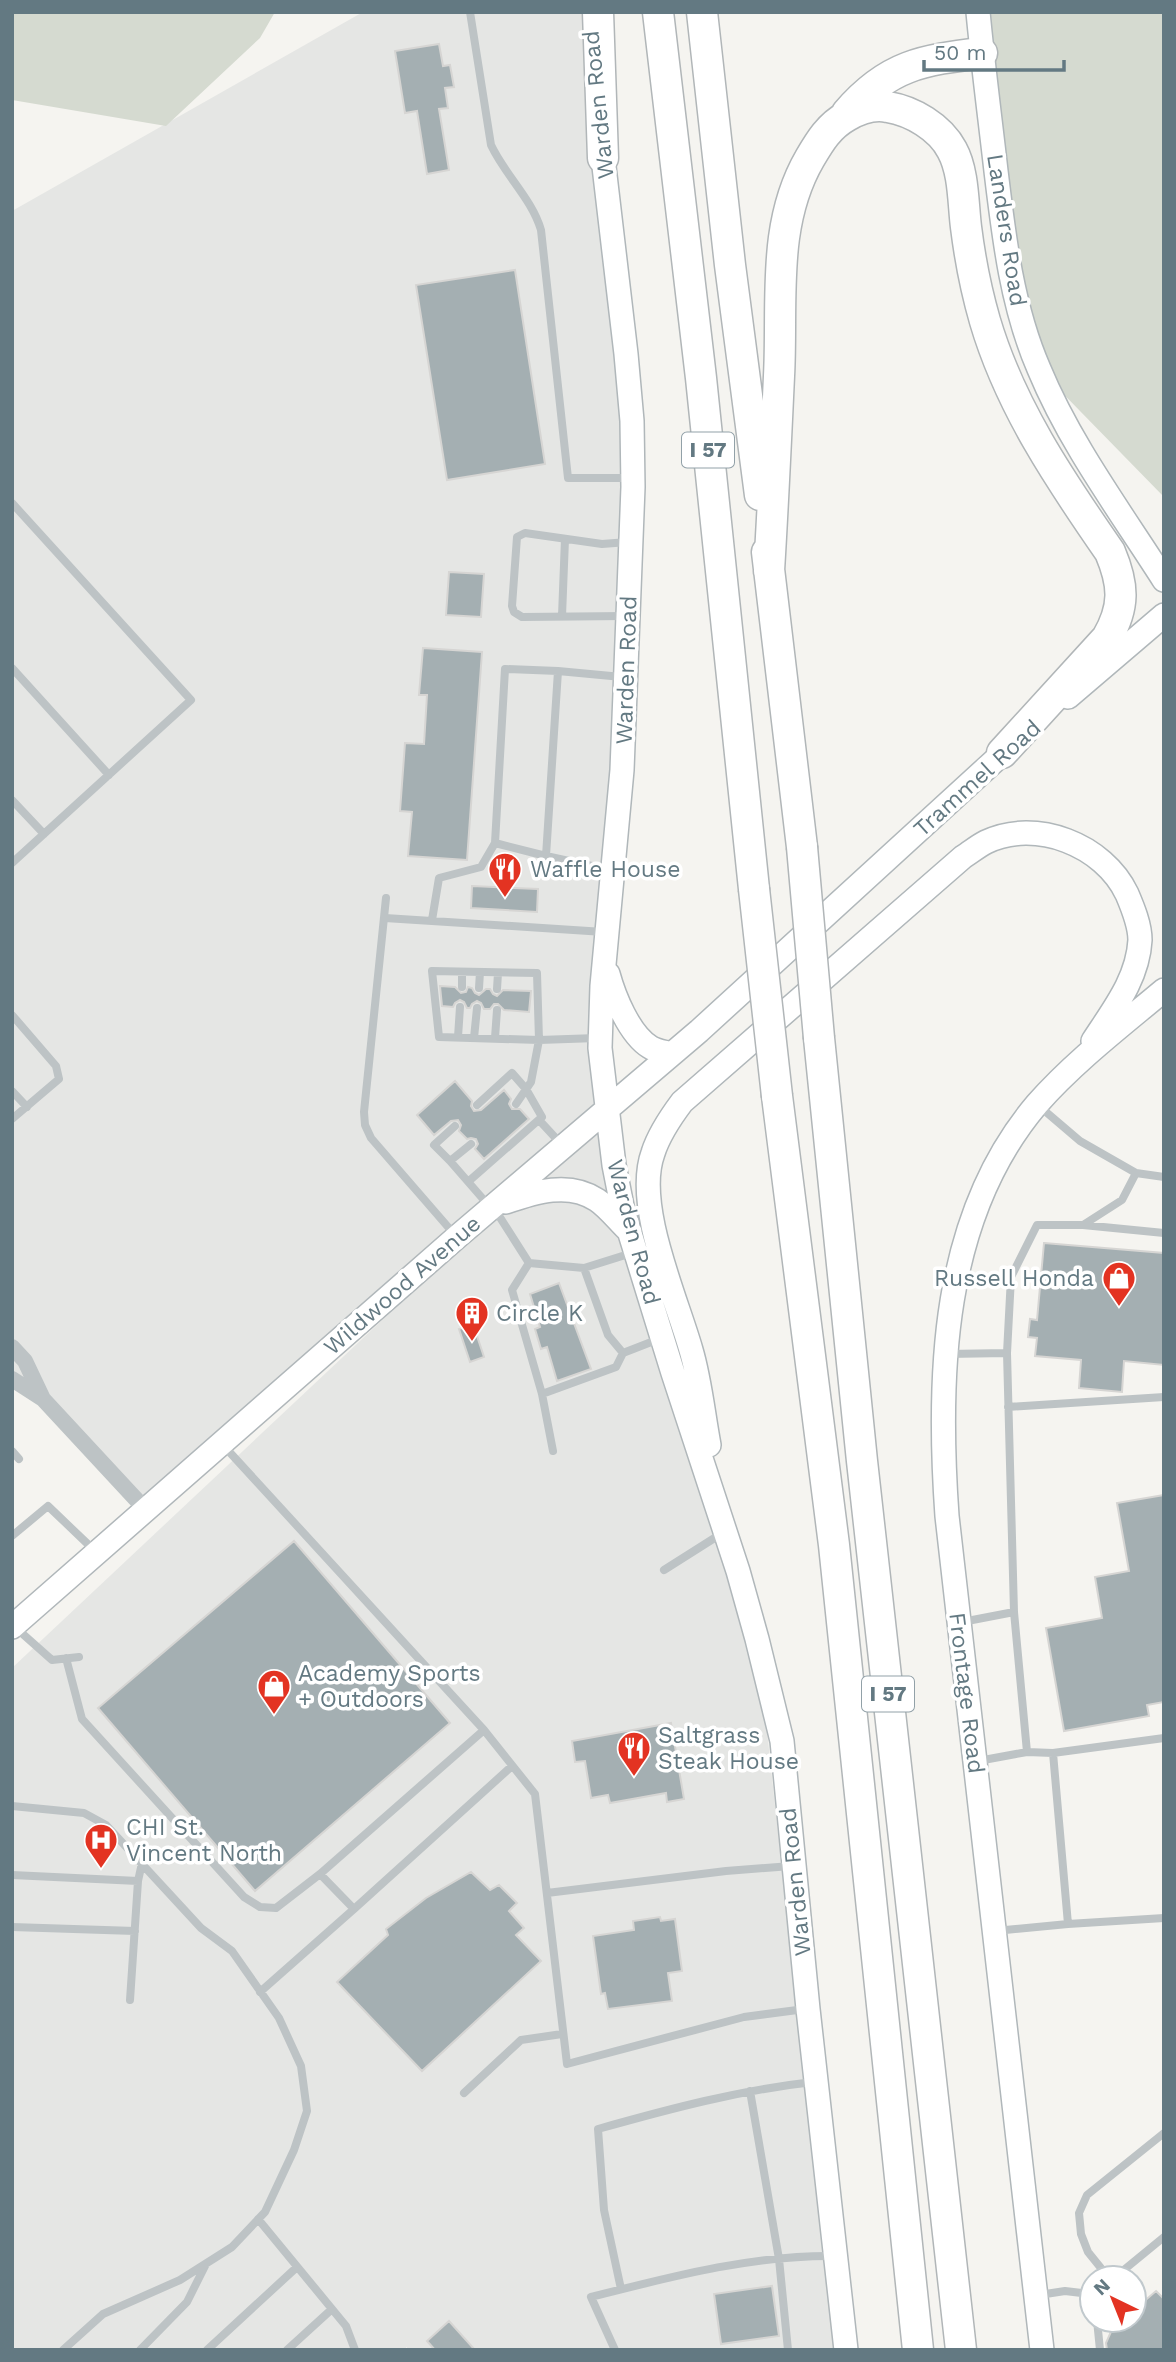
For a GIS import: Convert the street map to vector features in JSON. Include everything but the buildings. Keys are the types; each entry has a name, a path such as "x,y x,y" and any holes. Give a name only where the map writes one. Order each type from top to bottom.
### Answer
{"highway":[{"path":"598,12 603,158"},
{"name":"I 57","path":"658,12 702,392 777,1096 834,1545 918,2350"},
{"name":"I 57","path":"702,12 730,265 802,847 865,1489 961,2350"},
{"path":"769,571 782,245 787,213 803,171 822,137 871,89 906,67 932,59 982,53"},
{"path":"842,119 874,106 897,108 918,117 937,131 952,149 962,191 973,274 1000,366 1040,445 1110,552 1119,572 1120,606 1107,638 1002,753"}],"main road":[{"name":"Warden Road","path":"588,12 632,421 633,478 622,770 600,1038 614,1165 633,1242 757,1639 782,1741 808,2009 846,2350"},
{"name":"Landers Road","path":"978,12 1011,275 1038,368 1063,420 1093,471 1164,580"},
{"path":"1143,547 1164,558"},
{"name":"Trammel Road","path":"793,944 1002,753 1164,615"},
{"path":"725,1531 692,1353 652,1221 648,1188 652,1155 664,1127 682,1102 963,857 987,842 1024,835 1062,838 1086,849 1104,863 1122,884 1135,911 1140,939 1133,974 1119,1002 1073,1069"},
{"name":"Wildwood Avenue","path":"13,1626 221,1442 671,1054 793,944"},
{"path":"605,959 614,996 640,1038 651,1048 671,1054"},
{"path":"1073,1069 1164,990"},
{"name":"Frontage Road","path":"1042,2350 958,1623 944,1470 944,1354 954,1293 971,1223 993,1173 1011,1140 1037,1104 1073,1069"},
{"path":"492,1207 533,1192 567,1189 597,1200 633,1242"}],"street":[{"path":"12,1347 25,1361 43,1399"},
{"path":"12,1379 43,1399 145,1509"}],"lane":[{"path":"471,12 491,145 537,215 541,230 568,478 633,478"},
{"path":"12,503 191,700 12,863"},
{"path":"628,616 522,617 514,612 512,606 517,537 525,533 602,544 631,542"},
{"path":"562,617 565,539"},
{"path":"12,668 109,775"},
{"path":"432,920 439,878 481,867 495,843 505,668 558,670 626,678"},
{"path":"546,856 558,670"},
{"path":"12,800 44,834"},
{"path":"495,843 613,870"},
{"path":"386,898 364,1112 365,1125 371,1138 457,1237"},
{"path":"385,918 607,932"},
{"path":"516,1104 531,1082 539,1040 537,973 432,971 439,1037 539,1040 600,1038"},
{"path":"462,987 463,972"},
{"path":"479,988 480,972"},
{"path":"497,989 498,973"},
{"path":"458,1037 460,1007"},
{"path":"474,1038 477,1008"},
{"path":"495,1038 498,1010"},
{"path":"12,1015 57,1066 58,1079 12,1119"},
{"path":"469,1181 542,1117 526,1089 512,1073 477,1105"},
{"path":"12,1091 26,1107"},
{"path":"1037,1104 1080,1140 1136,1173 1164,1177"},
{"path":"539,1120 563,1147"},
{"path":"455,1126 434,1145 492,1207 529,1263"},
{"path":"450,1161 471,1144"},
{"path":"1083,1225 1122,1200 1136,1173"},
{"path":"1027,1752 1014,1612 1007,1353 1011,1277 1037,1226 1083,1225 1164,1233"},
{"path":"529,1263 584,1268 633,1242"},
{"path":"529,1263 512,1290 542,1394 553,1451"},
{"path":"584,1268 608,1335 623,1353"},
{"path":"542,1394 617,1367 623,1353 662,1338"},
{"path":"944,1354 1007,1353"},
{"path":"1008,1407 1164,1397"},
{"path":"221,1442 484,1730 535,1794 567,2064 744,2017 808,2009"},
{"path":"12,1451 19,1459"},
{"path":"12,1536 48,1506 96,1552"},
{"path":"664,1570 725,1531"},
{"path":"958,1623 1014,1612"},
{"path":"13,1626 52,1660 79,1657"},
{"path":"66,1658 82,1719 244,1897 260,1907 275,1908 320,1874 484,1730"},
{"path":"976,1762 1027,1752 1053,1753 1164,1738"},
{"path":"1053,1753 1068,1924"},
{"path":"260,1992 512,1766"},
{"path":"12,1806 84,1813 107,1825 201,1928 232,1951 279,2018 301,2066 307,2111 294,2150 265,2212 232,2247 180,2280 103,2314 63,2350"},
{"path":"130,2000 138,1881 142,1863"},
{"path":"547,1894 726,1871 793,1866"},
{"path":"320,1874 354,1909"},
{"path":"12,1875 138,1881"},
{"path":"995,1931 1164,1918"},
{"path":"12,1927 135,1931"},
{"path":"464,2093 521,2040 562,2034"},
{"path":"621,2289 604,2210 598,2129 699,2101 816,2082"},
{"path":"750,2091 779,2259 788,2350"},
{"path":"1099,2264 1088,2252 1081,2234 1079,2213 1087,2195 1164,2133"},
{"path":"258,2219 346,2326 355,2350"},
{"path":"1129,2264 1164,2237"},
{"path":"612,2349 591,2297 686,2273 801,2256 836,2256"},
{"path":"141,2350 187,2302 206,2264"},
{"path":"207,2350 297,2267"},
{"path":"1036,2295 1065,2291 1078,2293"},
{"path":"287,2350 332,2309"}],"shaded area":[{"path":"12,12 275,12 260,38 166,126 12,100"},
{"path":"363,12 588,12 626,354 608,1109 757,1639 834,2350 407,2350 407,2347 403,2350 12,2350 12,1668 593,1122 145,1509 12,1370 12,211"},
{"path":"979,12 1164,12 1164,497 1038,368"}],"place":[{"name":"Waffle House","path":"505,899"},
{"name":"Russell Honda","path":"1119,1308"},
{"name":"Circle K","path":"472,1343"},
{"name":"Academy Sports + Outdoors","path":"274,1716"},
{"name":"Saltgrass Steak House","path":"634,1778"},
{"name":"CHI St. Vincent North","path":"101,1870"}]}
